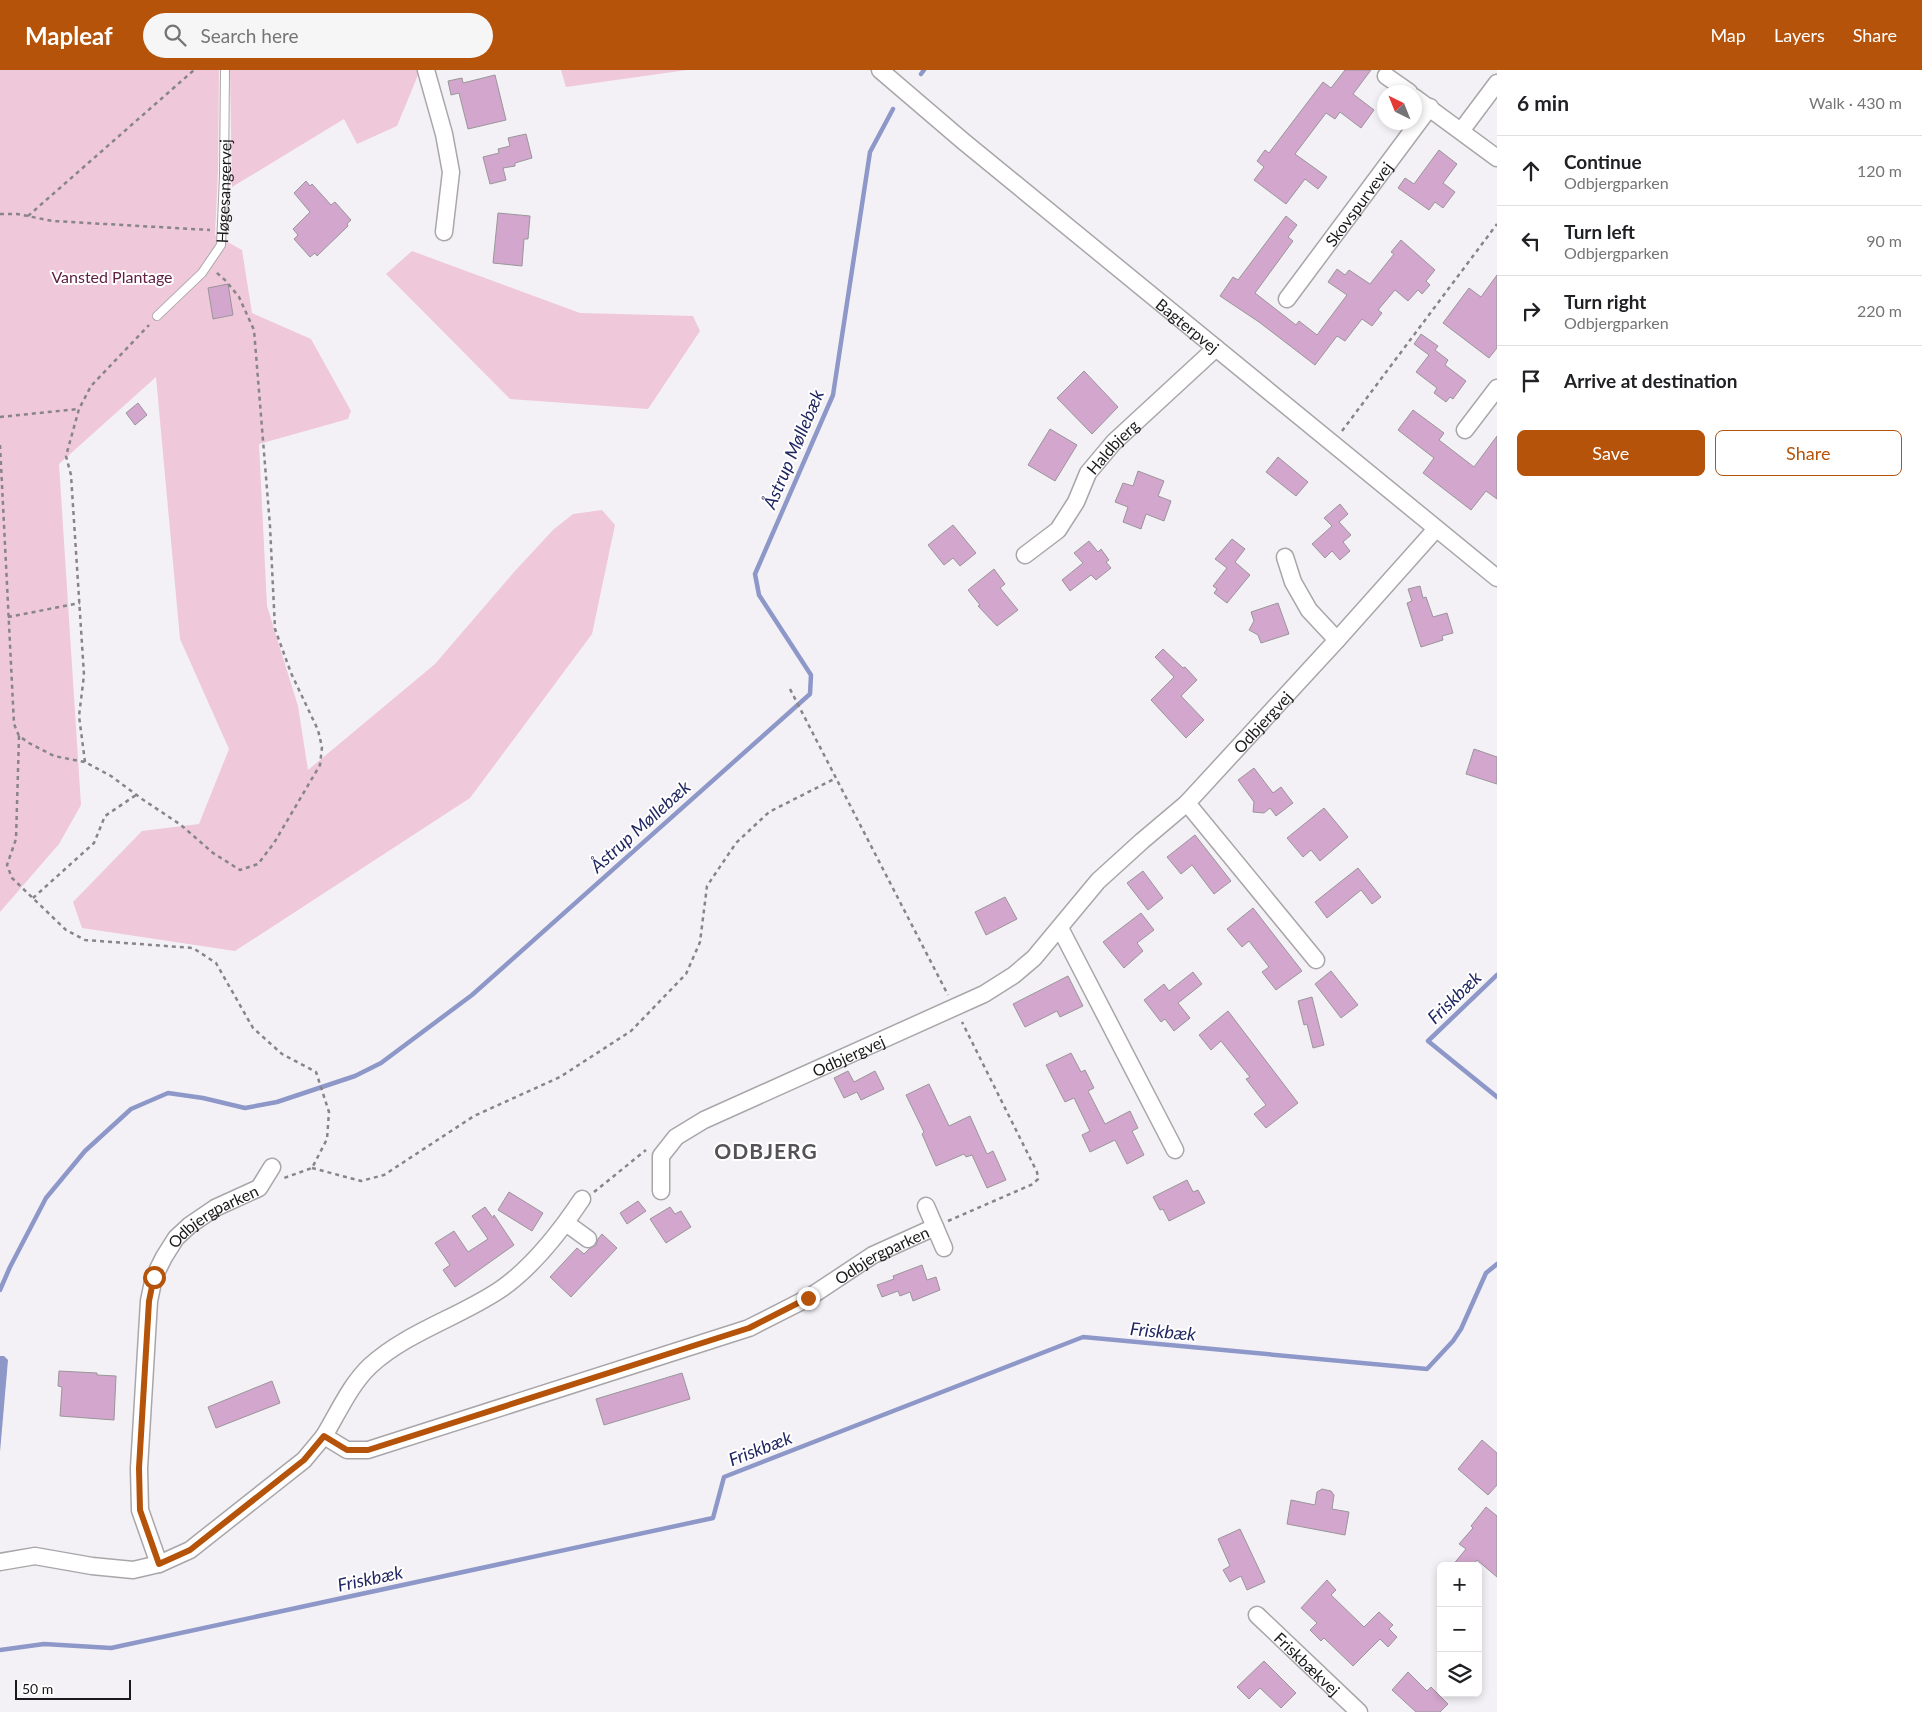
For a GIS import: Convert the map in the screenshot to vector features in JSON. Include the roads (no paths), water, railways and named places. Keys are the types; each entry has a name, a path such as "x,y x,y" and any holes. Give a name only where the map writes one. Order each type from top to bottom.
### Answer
{"street":[{"path":"426,70 444,134 450,172 444,232"},
{"name":"Bagterpvej","path":"880,70 963,141 1497,578"},
{"path":"1386,76 1399,85"},
{"path":"1461,132 1497,83"},
{"path":"1422,102 1497,158"},
{"name":"Skovspurvevej","path":"1286,300 1430,107"},
{"name":"Haldbjerg","path":"1025,555 1058,530 1076,502 1088,473 1114,442 1216,348"},
{"path":"1465,430 1497,388"},
{"name":"Odbjergvej","path":"661,1191 661,1156 676,1137 704,1120 984,994 1014,975 1034,958 1098,881 1187,803 1436,529"},
{"path":"1285,557 1293,582 1309,610 1337,640"},
{"path":"1187,803 1316,960"},
{"path":"1060,928 1175,1150"},
{"name":"Odbjergparken","path":"159,1564 140,1510 139,1468 149,1301 154,1277 176,1238 190,1225 215,1208 259,1188 272,1167"},
{"path":"0,1562 35,1556 92,1566 133,1570 159,1564 190,1550 304,1460 324,1436 354,1387 370,1366 396,1346 501,1289 533,1262 566,1223 582,1199"},
{"name":"Odbjergparken","path":"926,1206 944,1248"},
{"path":"566,1223 588,1240"},
{"name":"Odbjergparken","path":"324,1436 347,1450 368,1450 749,1328 808,1298 873,1256 935,1227"},
{"name":"Friskbækvej","path":"1257,1615 1359,1712"}],"lane":[{"name":"Høgesangervej","path":"157,316 202,273 221,245 225,70"}],"water":[{"path":"0,1356 4,1356 8,1360 0,1452"}],"waterway":[{"name":"Åstrup Møllebæk","path":"921,74 924,70"},
{"name":"Åstrup Møllebæk","path":"0,1290 46,1198 85,1151 131,1109 168,1093 203,1098 245,1108 277,1102 355,1076 381,1063 472,995 810,694 811,675 759,595 755,574 833,395 870,152 893,109"},
{"name":"Friskbæk","path":"1497,975 1428,1041 1497,1097"},
{"name":"Friskbæk","path":"0,1650 44,1644 111,1648 713,1518 724,1477 1083,1337 1427,1369 1453,1341 1461,1329 1486,1273 1497,1264"}],"district":[{"name":"ODBJERG","path":"766,1150"}],"park label":[{"name":"Vansted Plantage","path":"112,276"}]}
